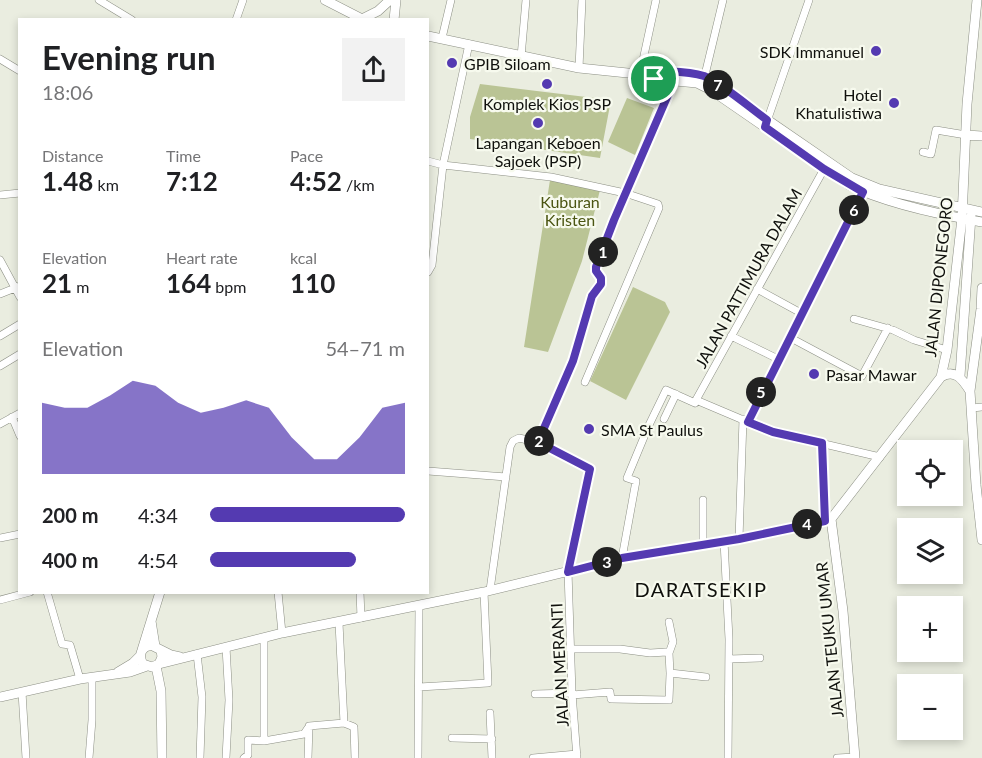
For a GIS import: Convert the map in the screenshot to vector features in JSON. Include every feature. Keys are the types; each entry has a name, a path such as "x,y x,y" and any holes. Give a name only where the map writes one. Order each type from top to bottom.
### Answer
{"street":[{"path":"99,0 129,18"},
{"path":"237,18 243,0"},
{"path":"325,0 360,18"},
{"path":"364,18 384,7 390,0"},
{"path":"394,18 396,0"},
{"path":"442,39 451,0"},
{"path":"521,57 526,0"},
{"path":"579,68 582,0"},
{"path":"644,74 656,0"},
{"path":"703,81 723,0"},
{"path":"766,123 809,0"},
{"name":"JALAN DIPONEGORO","path":"828,520 941,377 967,214 977,0"},
{"path":"429,36 579,68 644,74 657,71 692,74 852,178 879,189 967,214 982,222"},
{"path":"429,270 432,266 443,165 469,44"},
{"path":"0,59 18,69"},
{"path":"644,74 654,79 703,81"},
{"path":"419,687 488,683 487,591 510,447 513,441 519,438 538,442 573,361 592,296 601,284 596,267 674,81"},
{"path":"766,123 824,169 863,192 967,214 982,212"},
{"path":"923,152 931,154 936,130 982,136"},
{"path":"429,161 443,165 552,177 626,193 658,204 659,208 585,381"},
{"name":"JALAN PATTIMURA DALAM","path":"695,402 824,169"},
{"path":"739,539 740,471 746,420 863,192"},
{"path":"0,195 18,193"},
{"path":"967,214 960,376 970,391"},
{"path":"0,261 17,287 0,294"},
{"path":"982,288 970,391 982,540"},
{"path":"757,289 801,313"},
{"path":"854,319 888,328 914,340 947,350"},
{"path":"0,336 18,325"},
{"path":"789,338 862,376 888,328"},
{"path":"731,336 778,359"},
{"path":"0,366 18,355"},
{"path":"941,377 950,374 960,376"},
{"path":"622,558 636,481 627,478 666,390 773,432 880,457"},
{"path":"664,419 676,394"},
{"path":"972,408 982,407"},
{"path":"0,424 16,415"},
{"name":"JALAN MERANTI","path":"538,442 590,469 568,572 572,694 577,756"},
{"path":"0,697 80,679 130,672 282,633 487,591 622,558 739,539 828,520 822,443"},
{"path":"429,471 506,477"},
{"path":"703,500 703,545"},
{"name":"JALAN TEUKU UMAR","path":"828,520 843,611 855,757"},
{"path":"0,538 18,534"},
{"path":"724,541 729,658 728,758"},
{"path":"0,600 22,594"},
{"path":"48,594 62,644 70,645 80,679"},
{"path":"154,666 143,664 141,654 159,594"},
{"path":"278,594 282,633"},
{"path":"360,594 361,618"},
{"path":"418,758 419,606"},
{"path":"151,618 162,657 154,666"},
{"path":"535,694 610,692 611,699 669,700 669,653 673,642 669,622"},
{"path":"339,623 344,723"},
{"path":"264,638 264,741"},
{"path":"116,674 133,663 147,646 182,657"},
{"path":"226,647 229,720 226,758"},
{"path":"570,649 620,649 669,653"},
{"path":"196,654 202,697 200,758"},
{"path":"729,658 760,658"},
{"path":"154,666 161,691 162,758"},
{"path":"670,674 706,677"},
{"path":"89,758 92,677"},
{"path":"22,692 26,758"},
{"path":"490,713 492,758"},
{"path":"244,758 248,755 248,740 264,741 304,735 310,725 344,723 354,728 356,758"},
{"path":"308,758 309,727"},
{"path":"452,738 492,739"},
{"path":"533,758 577,756"},
{"path":"837,758 855,757"}],"green space":[{"name":"Lapangan Keboen Sajoek (PSP)","path":"480,84 611,100 600,158 470,139 470,117"},
{"path":"627,98 654,108 635,155 608,142"},
{"name":"Kuburan Kristen","path":"550,180 600,190 582,261 548,352 524,347"},
{"path":"633,287 665,302 670,312 626,400 590,381"}],"place":[{"name":"SDK Immanuel","path":"876,51"},
{"name":"GPIB Siloam","path":"452,63"},
{"name":"Komplek Kios PSP","path":"547,84"},
{"name":"Hotel Khatulistiwa","path":"894,103"},
{"name":"Lapangan Keboen Sajoek (PSP)","path":"538,123"},
{"name":"Pasar Mawar","path":"814,374"},
{"name":"SMA St Paulus","path":"589,429"}],"district":[{"name":"DARATSEKIP","path":"701,589"}],"route":[{"path":"657,71 705,77 767,120 765,127 824,169 863,192 748,422 773,432 822,443 825,521 739,539 622,558 568,572 590,469 538,442 573,361 592,296 602,281 596,267 674,81 654,79 647,75 657,71"}]}
